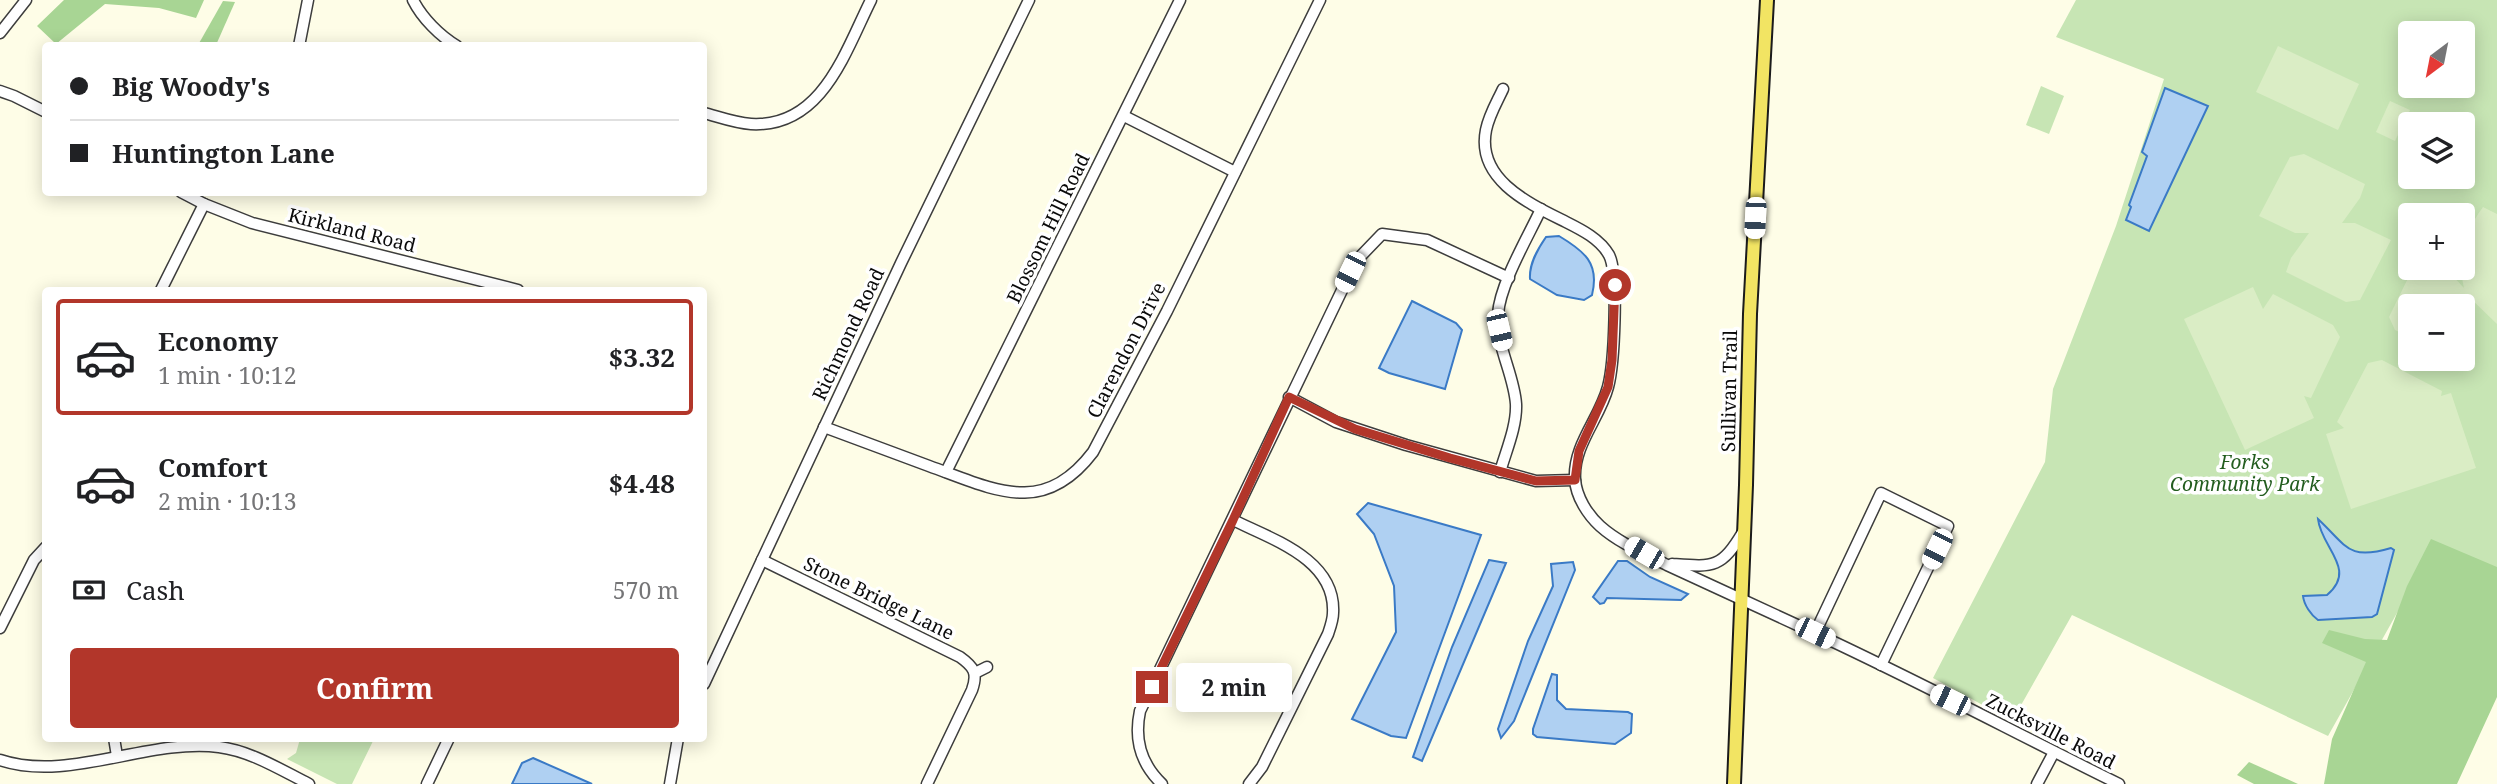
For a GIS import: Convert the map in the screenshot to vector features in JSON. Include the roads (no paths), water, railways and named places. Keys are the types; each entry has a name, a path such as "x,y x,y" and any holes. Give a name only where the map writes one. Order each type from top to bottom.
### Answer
{"main road":[{"name":"Sullivan Trail","path":"1734,784 1749,314 1767,0"}],"street":[{"path":"0,33 26,0"},
{"path":"300,42 308,0"},
{"path":"413,0 420,12 452,42"},
{"path":"707,114 738,122 764,123 800,113 818,97 834,74 871,0"},
{"name":"Richmond Road","path":"707,677 904,257 1029,0"},
{"name":"Blossom Hill Road","path":"946,472 1180,0"},
{"name":"Clarendon Drive","path":"824,428 1006,493 1040,490 1068,478 1080,469 1093,452 1155,334 1320,0"},
{"path":"1289,397 1355,429 1500,472 1536,481 1575,480 1579,451 1608,387 1612,360 1615,285 1612,264 1608,254 1587,232 1509,189 1490,165 1485,132 1503,89"},
{"path":"0,91 42,109"},
{"path":"1124,116 1235,172"},
{"name":"Kirkland Road","path":"189,196 252,223 506,287"},
{"path":"162,287 204,204"},
{"path":"1500,472 1516,415 1516,401 1499,330 1498,314 1509,278 1541,209"},
{"path":"1162,784 1144,762 1138,743 1140,711 1356,261 1382,234 1427,240 1509,278"},
{"name":"Zucksville Road","path":"1575,480 1584,508 1601,527 1664,563 1881,665 2119,784"},
{"path":"1815,633 1881,493 1948,526 1881,665"},
{"path":"1233,520 1300,554 1313,564 1331,593 1333,613 1328,634 1262,767 1249,784"},
{"path":"1664,563 1702,566 1719,562 1731,552 1744,530"},
{"path":"0,628 34,560 42,551"},
{"name":"Stone Bridge Lane","path":"761,560 960,657 974,668 975,673"},
{"path":"927,784 972,690 975,673 987,667"},
{"path":"115,742 117,755"},
{"path":"427,784 447,742"},
{"path":"670,784 677,742"},
{"path":"0,760 18,766 54,767 117,755 190,747 219,747 244,753 309,784"},
{"path":"2037,784 2054,752"},
{"path":"282,784 287,773"}],"water":[{"path":"2165,88 2208,106 2149,231 2126,220 2147,156 2142,152"},
{"path":"1559,236 1583,253 1592,266 1592,295 1584,300 1557,295 1530,279 1534,257 1546,237"},
{"path":"1412,301 1456,323 1462,330 1445,389 1379,368"},
{"path":"1368,503 1481,535 1406,738 1391,736 1352,719 1396,632 1394,586 1374,534 1357,514"},
{"path":"2318,519 2343,543 2357,552 2377,552 2391,548 2394,550 2377,614 2372,617 2318,620 2306,606 2303,596 2327,595 2336,585 2339,576 2339,567"},
{"path":"1489,560 1506,563 1422,761 1413,757 1452,647"},
{"path":"1618,561 1627,561 1650,577 1688,594 1681,600 1607,598 1600,604 1593,597"},
{"path":"1573,562 1575,570 1514,721 1501,738 1498,729 1528,641 1553,586 1551,564"},
{"path":"1552,674 1557,675 1557,700 1566,709 1628,712 1632,714 1631,733 1615,744 1537,737 1533,734 1533,729"},
{"path":"533,758 592,784 512,784 522,763"}],"park label":[{"name":"Forks Community Park","path":"2245,473"}]}
